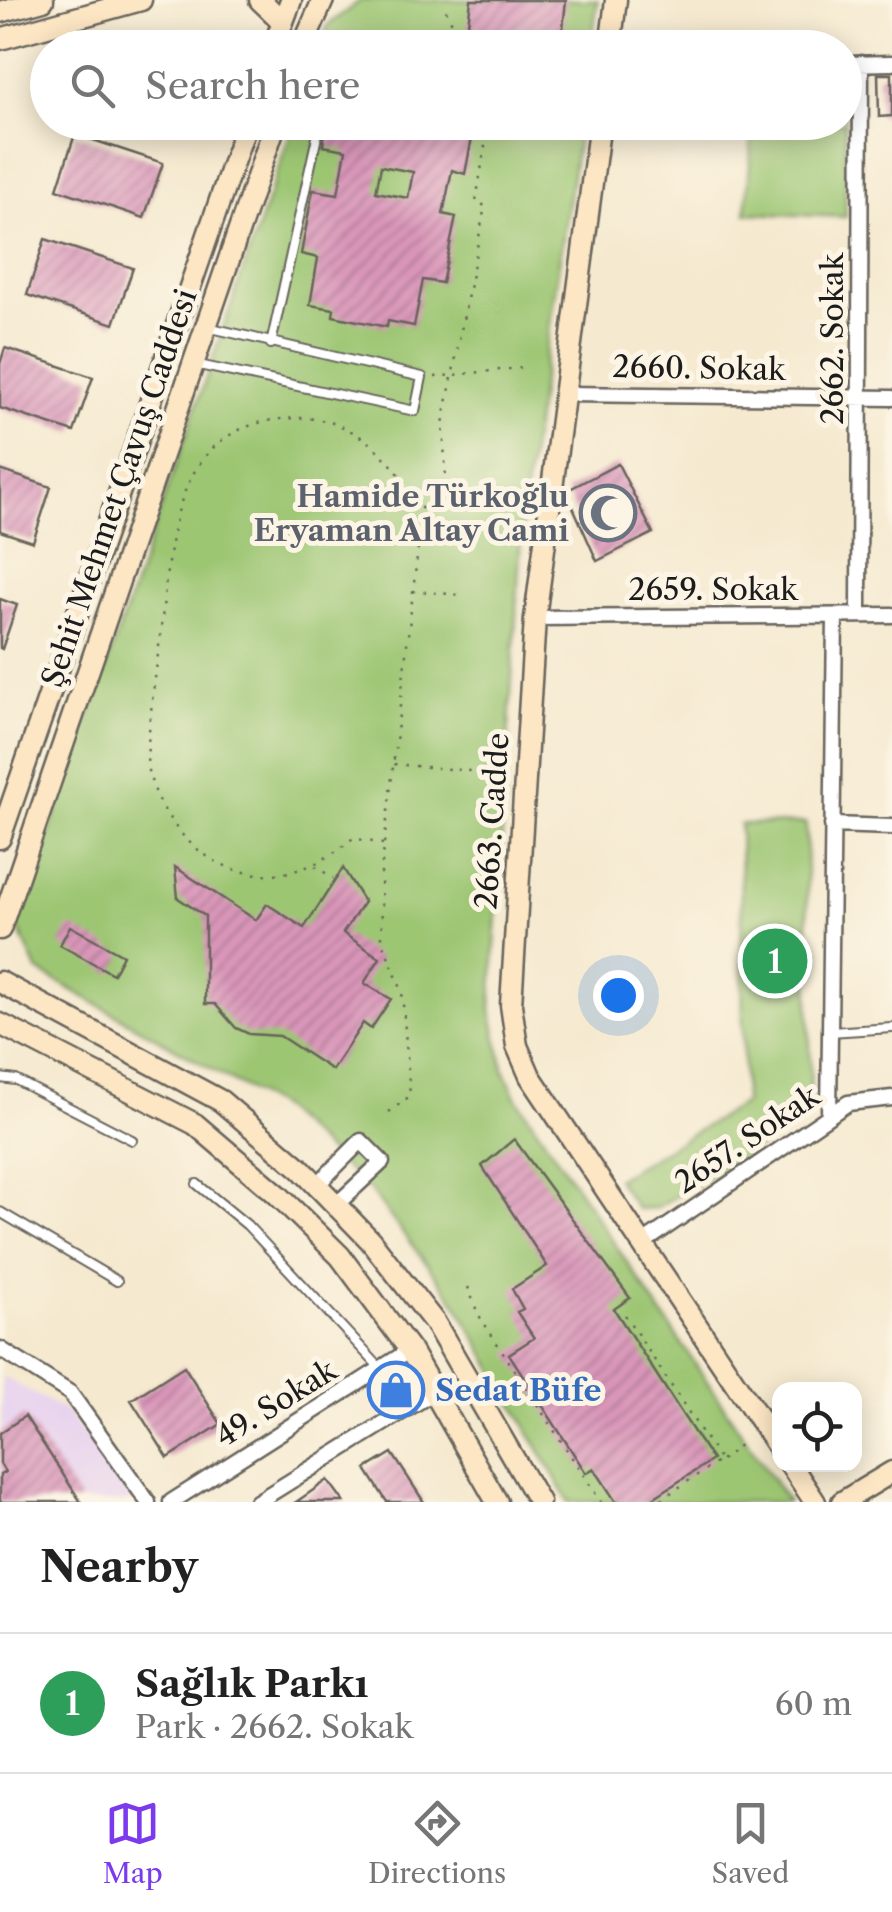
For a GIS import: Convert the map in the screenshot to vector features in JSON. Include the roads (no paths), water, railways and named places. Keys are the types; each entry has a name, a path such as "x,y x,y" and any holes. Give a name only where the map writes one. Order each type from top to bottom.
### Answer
{"main road":[{"path":"0,12 43,0"},
{"path":"33,30 141,0"},
{"path":"260,0 282,21"},
{"path":"279,30 291,0"},
{"path":"310,30 323,0"},
{"path":"612,30 616,0"},
{"path":"0,39 30,31"},
{"name":"Şehit Mehmet Çavuş Caddesi","path":"0,838 242,140"},
{"name":"Şehit Mehmet Çavuş Caddesi","path":"0,929 270,140"},
{"name":"2663. Cadde","path":"598,140 535,618 511,1006 516,1046 530,1076 640,1245 772,1438"},
{"path":"0,982 221,1101 317,1186 435,1322 540,1502"},
{"path":"0,1024 195,1124 278,1194 340,1256 410,1350 497,1502"},
{"path":"434,1392 466,1374"},
{"path":"795,1472 816,1502"},
{"path":"842,1502 892,1472"}],"street":[{"path":"862,64 892,62"},
{"name":"2662. Sokak","path":"859,615 861,140"},
{"name":"2660. Sokak","path":"564,394 892,398"},
{"name":"2659. Sokak","path":"535,618 892,615"},
{"path":"829,1116 835,616"},
{"path":"832,824 892,827"},
{"name":"2657. Sokak","path":"640,1245 848,1102 892,1098"},
{"path":"317,1186 361,1141 382,1162 336,1205"},
{"path":"0,1349 70,1393 148,1502"},
{"name":"49. Sokak","path":"172,1502 410,1350"},
{"path":"257,1502 434,1392"}],"lane":[{"path":"271,344 316,140"},
{"path":"194,364 415,410 422,377 206,327"},
{"path":"830,1032 892,1028"},
{"path":"0,1078 16,1080 132,1140"},
{"path":"197,1184 247,1225 381,1369"},
{"path":"0,1212 117,1282"}],"place":[{"name":"Hamide Türkoğlu Eryaman Altay Cami","path":"608,513"},
{"name":"Sağlık Parkı","path":"775,961"},
{"name":"Sedat Büfe","path":"396,1390"}]}
